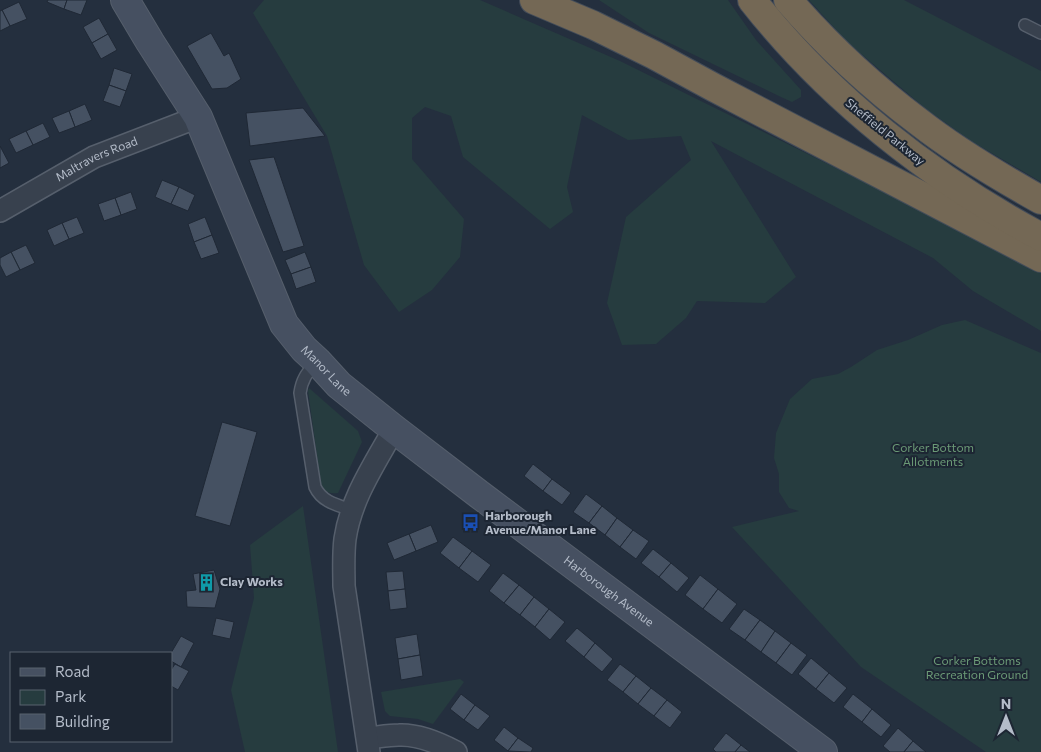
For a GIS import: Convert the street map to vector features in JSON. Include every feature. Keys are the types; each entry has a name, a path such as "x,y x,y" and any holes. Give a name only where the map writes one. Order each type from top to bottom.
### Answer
{"highway":[{"path":"534,0 593,25 654,55 1041,258"},
{"name":"Sheffield Parkway","path":"752,0 815,72 862,115 922,163 1041,237"},
{"path":"788,0 836,51 912,118 971,158 1041,200"}],"street":[{"name":"Manor Lane","path":"125,0 198,117 284,324 339,386 394,429"},
{"name":"Maltravers Road","path":"0,211 94,156 198,117"},
{"path":"394,429 359,491 352,510 345,540 344,586 369,745 400,734 414,736 456,752"},
{"name":"Harborough Avenue","path":"394,429 823,752"}],"lane":[{"path":"1025,25 1041,33"},
{"path":"317,360 305,375 300,393 315,487 318,494 332,503 352,510"}],"green space":[{"path":"264,0 480,0 620,61 1041,268 1041,331 973,291 933,258 711,141 796,277 765,303 697,301 686,318 656,344 622,345 607,303 626,217 691,160 681,136 628,140 582,115 567,187 573,212 550,229 463,157 451,116 425,107 412,118 412,159 464,219 460,257 432,290 399,312 364,265 327,136 253,13"},
{"path":"599,0 728,0 756,40 801,90 801,97 792,102 781,97 649,33"},
{"path":"809,0 904,0 1041,71 1041,182 971,141 926,109 847,42"},
{"path":"965,320 1041,353 1041,752 986,752 861,667 732,527 799,511 789,508 779,492 779,474 774,458 776,433 790,399 812,379 838,374 877,350 908,340 942,325"},
{"path":"309,388 358,431 362,442 338,493 327,492 321,484"},
{"path":"303,506 338,752 245,752 231,690 254,598 250,545"},
{"path":"460,679 464,682 433,724 418,719 390,716 385,711 381,692"}],"building":[{"path":"48,0 67,0 64,9 47,2"},
{"path":"67,0 87,0 81,15 64,9"},
{"path":"19,2 27,19 10,26 2,10"},
{"path":"2,10 10,26 0,31 0,11"},
{"path":"99,18 108,34 92,43 83,27"},
{"path":"211,33 224,56 229,53 241,79 227,88 212,89 187,46"},
{"path":"108,34 117,50 101,59 92,43"},
{"path":"114,68 132,74 126,91 109,85"},
{"path":"109,85 126,91 120,107 103,101"},
{"path":"85,104 92,120 75,127 69,111"},
{"path":"303,108 325,136 250,146 246,113"},
{"path":"69,111 75,127 59,133 52,118"},
{"path":"43,123 50,137 33,145 26,131"},
{"path":"26,131 33,145 16,153 9,139"},
{"path":"0,146 9,163 0,168"},
{"path":"274,157 304,246 283,252 249,160"},
{"path":"162,180 179,187 171,204 155,197"},
{"path":"179,187 195,195 188,211 171,204"},
{"path":"131,192 137,209 121,215 115,198"},
{"path":"115,198 121,215 104,221 98,204"},
{"path":"77,217 84,233 69,239 62,223"},
{"path":"205,217 212,235 194,242 188,224"},
{"path":"62,223 69,239 54,246 47,230"},
{"path":"212,235 219,253 201,259 194,242"},
{"path":"26,245 35,263 20,270 11,252"},
{"path":"11,252 20,270 6,277 0,265 0,258"},
{"path":"305,252 311,267 291,274 285,260"},
{"path":"311,267 316,282 296,289 291,274"},
{"path":"222,422 257,432 230,526 195,516"},
{"path":"533,464 552,479 543,491 524,476"},
{"path":"552,479 571,493 562,505 543,491"},
{"path":"586,494 602,506 589,523 573,512"},
{"path":"602,506 617,518 605,535 589,523"},
{"path":"617,518 633,530 620,547 605,535"},
{"path":"431,525 438,542 416,551 409,534"},
{"path":"633,530 649,541 636,559 620,547"},
{"path":"409,534 416,551 394,560 387,543"},
{"path":"453,537 472,551 459,568 440,553"},
{"path":"653,549 671,563 659,577 641,563"},
{"path":"472,551 491,565 478,582 459,568"},
{"path":"671,563 689,578 677,592 659,577"},
{"name":"Clay Works","path":"214,570 220,589 215,608 187,607 186,591 196,590 193,574"},
{"path":"403,571 405,589 388,591 386,572"},
{"path":"503,573 519,585 504,603 489,591"},
{"path":"700,575 718,589 703,609 685,595"},
{"path":"519,585 534,597 520,615 504,603"},
{"path":"405,589 407,608 390,610 388,591"},
{"path":"718,589 737,604 722,623 703,609"},
{"path":"534,597 549,609 535,627 520,615"},
{"path":"549,609 565,622 550,640 535,627"},
{"path":"744,609 760,620 745,640 729,629"},
{"path":"216,618 234,622 230,639 212,635"},
{"path":"760,620 775,631 761,652 745,640"},
{"path":"577,628 595,643 584,657 565,641"},
{"path":"775,631 791,643 776,663 761,652"},
{"path":"417,634 420,655 398,659 395,638"},
{"path":"181,636 194,643 181,667 172,662 172,652"},
{"path":"595,643 613,659 602,672 584,657"},
{"path":"791,643 807,655 792,675 776,663"},
{"path":"420,655 423,676 401,680 398,659"},
{"path":"811,658 829,673 816,689 798,674"},
{"path":"175,664 189,671 178,690 172,687 172,668"},
{"path":"620,664 636,676 623,692 607,680"},
{"path":"829,673 847,688 834,703 816,689"},
{"path":"636,676 651,688 638,704 623,692"},
{"path":"651,688 667,700 654,716 638,704"},
{"path":"461,694 475,705 464,720 450,709"},
{"path":"853,694 872,709 862,722 843,707"},
{"path":"667,700 682,712 670,728 654,716"},
{"path":"475,705 490,716 478,730 464,720"},
{"path":"872,709 891,725 881,737 862,722"},
{"path":"504,727 518,738 508,751 494,740"},
{"path":"898,728 913,741 904,752 890,752 883,746"},
{"path":"726,733 741,745 735,752 716,752 713,749"},
{"path":"518,738 533,748 531,752 508,751"},
{"path":"913,741 926,752 904,752"},
{"path":"741,745 750,752 735,752"}],"place":[{"name":"Harborough Avenue/Manor Lane","path":"471,523"},
{"name":"Clay Works","path":"206,582"}],"park label":[{"name":"Corker Bottom Allotments","path":"933,455"},
{"name":"Corker Bottoms Recreation Ground","path":"977,668"}]}
